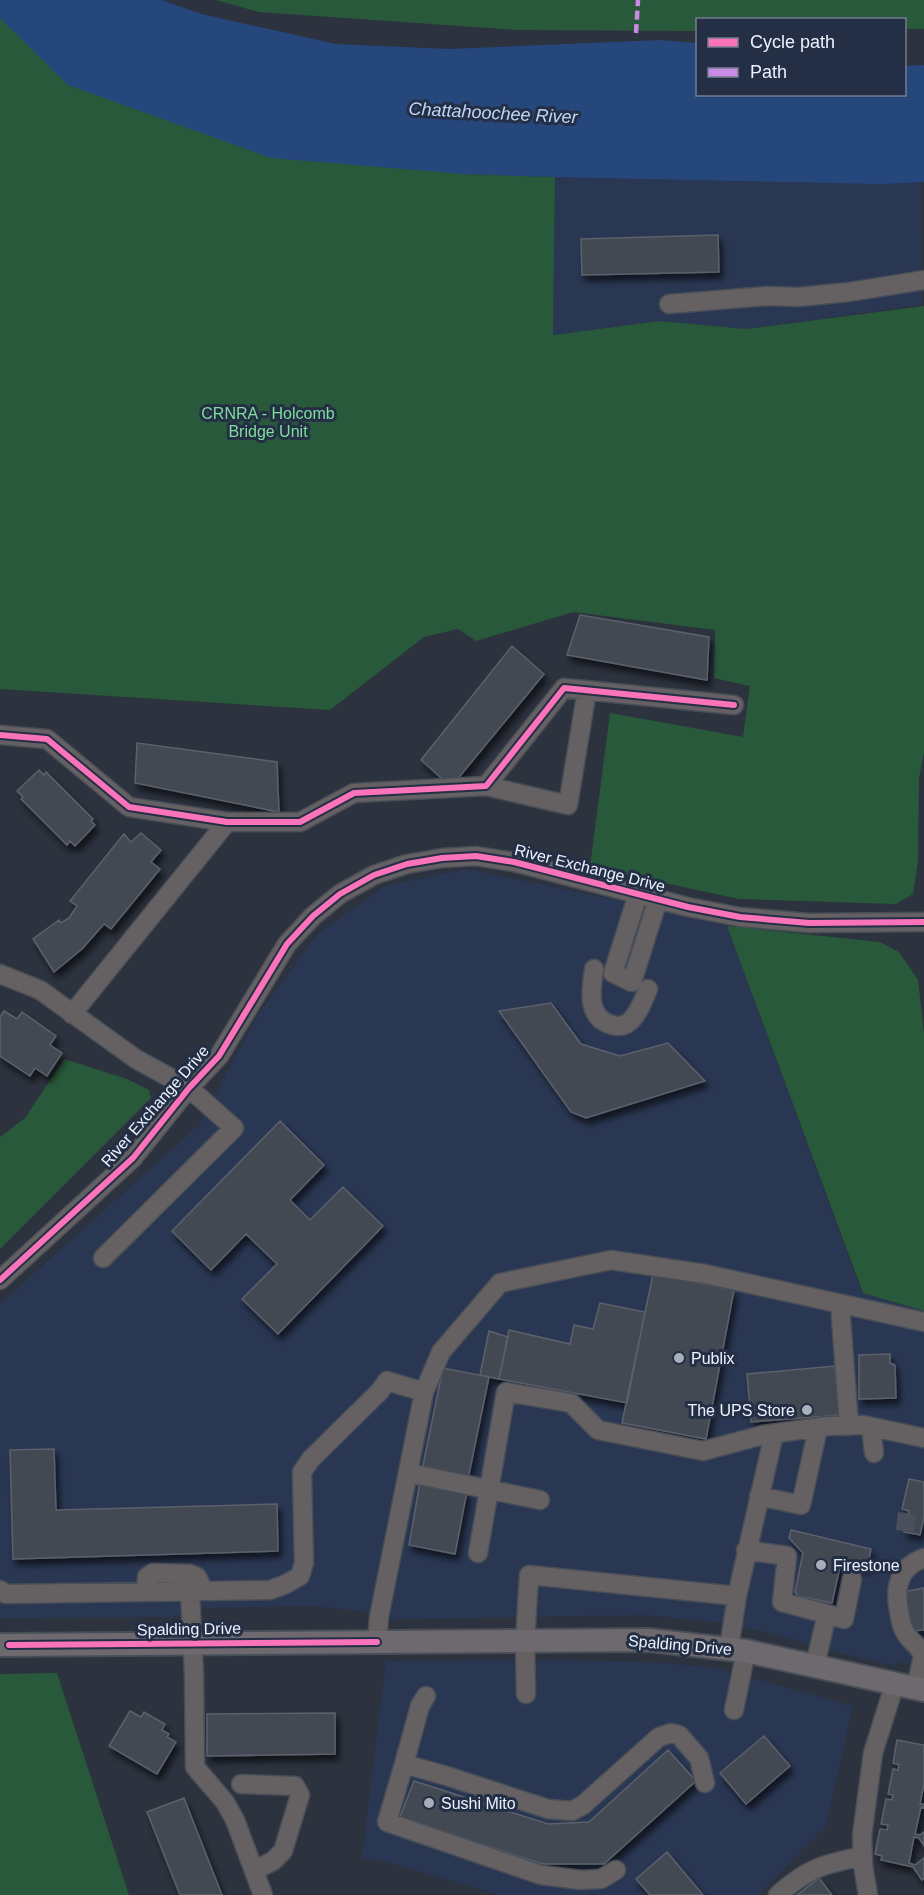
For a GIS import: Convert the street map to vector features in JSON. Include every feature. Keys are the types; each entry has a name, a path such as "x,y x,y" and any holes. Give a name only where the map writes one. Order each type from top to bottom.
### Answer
{"main road":[{"name":"Spalding Drive","path":"0,1645 649,1640 738,1650 912,1687"}],"street":[{"path":"669,304 768,296 798,297 881,288 924,280"},
{"path":"486,786 564,688 734,705"},
{"path":"0,735 47,739 129,807 227,822 300,822 354,793 486,786 568,805 587,690"},
{"path":"72,1014 227,822"},
{"name":"River Exchange Drive","path":"0,1280 133,1158 189,1088 219,1056 287,944 340,894 374,876 407,864 442,858 476,856 514,862 658,899 740,917 809,923 924,921"},
{"path":"638,894 613,973 640,985"},
{"path":"594,969 591,990 592,1009 603,1023 618,1027 630,1022 658,899"},
{"path":"0,974 40,990 136,1059 189,1088 234,1128 103,1258"},
{"path":"377,1642 424,1392 441,1352 500,1283 611,1260 705,1274 924,1322"},
{"path":"840,1304 849,1426"},
{"path":"197,1591 270,1590 300,1576 304,1563 302,1472 311,1459 380,1391 387,1381 424,1392"},
{"path":"478,1553 506,1392 571,1403 598,1430 703,1451 774,1434 849,1426 871,1427 924,1438"},
{"path":"871,1427 874,1453"},
{"path":"759,1496 801,1505 818,1428"},
{"path":"734,1710 738,1650 737,1596 774,1434"},
{"path":"409,1473 540,1500"},
{"path":"746,1550 787,1556 782,1602 844,1619 852,1579"},
{"path":"868,1895 862,1856 862,1836 873,1753 912,1687 923,1654 905,1632 897,1599 897,1585 912,1562 924,1558"},
{"path":"0,1590 6,1594 146,1591 147,1577 153,1572 190,1574 197,1577 193,1643 195,1767 230,1811 263,1895"},
{"path":"526,1694 525,1641 529,1575 737,1596"},
{"path":"815,1665 827,1614"},
{"path":"426,1696 420,1706 387,1822 541,1875 581,1880 600,1879 616,1870"},
{"path":"404,1764 548,1809 572,1811 583,1805 659,1737 671,1733 679,1735 699,1758 705,1783"},
{"path":"241,1784 295,1786 300,1795 283,1851 273,1861 255,1870"},
{"path":"778,1895 808,1871 862,1856"}],"shaded area":[{"path":"555,177 921,182 922,305 746,329 660,321 553,335"},
{"path":"467,869 617,900 727,926 862,1293 924,1311 924,1666 898,1662 896,1666 766,1632 718,1622 645,1615 395,1619 360,1611 314,1606 205,1608 172,1617 0,1618 0,1304 199,1125 259,1013 318,934 384,886"},
{"path":"556,1660 666,1663 720,1669 853,1706 826,1826 757,1895 500,1895 387,1862 362,1858 385,1661"}],"green space":[{"path":"216,0 924,0 924,29 906,29 906,18 696,18 696,31 518,30 259,12"},
{"name":"CRNRA - Holcomb Bridge Unit","path":"0,12 464,174 555,177 553,335 660,321 746,329 924,306 924,752 919,778 918,861 913,894 896,904 739,899 590,867 610,713 743,737 750,686 714,678 715,630 573,612 476,641 458,629 424,637 330,710 0,689"},
{"path":"727,926 880,942 899,952 918,980 924,1033 924,1311 863,1293"},
{"path":"64,1059 127,1079 149,1090 151,1098 0,1249 0,1137 25,1118"},
{"path":"57,1673 129,1895 0,1895 0,1674"}],"water":[{"name":"Chattahoochee River","path":"0,0 162,0 201,14 336,44 449,49 660,40 696,43 696,96 906,96 906,66 924,65 924,182 880,184 464,174 271,158 68,85 0,18"}],"building":[{"path":"718,235 719,272 582,275 581,239"},
{"path":"580,615 709,637 707,680 567,655"},
{"path":"512,646 544,674 451,787 421,760"},
{"path":"137,743 277,762 279,812 135,783"},
{"path":"39,770 44,775 46,772 93,819 91,821 95,825 75,846 70,841 67,845 21,799 23,797 17,791"},
{"path":"141,833 161,850 151,862 160,869 111,929 104,924 82,949 54,972 33,939 59,920 61,923 69,918 77,906 70,901 124,834 131,842"},
{"path":"551,1003 581,1044 620,1056 668,1043 705,1081 586,1118 571,1112 499,1011"},
{"path":"4,1011 17,1019 22,1012 56,1036 50,1045 62,1053 47,1076 35,1068 30,1076 0,1056 0,1017"},
{"path":"280,1121 324,1165 290,1200 310,1220 343,1187 383,1226 278,1334 242,1299 277,1264 246,1234 211,1270 172,1231"},
{"name":"Publix","path":"653,1274 734,1290 706,1439 622,1423"},
{"path":"600,1303 645,1312 627,1403 499,1379 509,1330 570,1344 574,1325 593,1329"},
{"path":"489,1331 508,1337 499,1379 480,1375"},
{"path":"890,1354 890,1363 895,1365 896,1398 859,1399 859,1355"},
{"path":"835,1366 840,1415 751,1422 747,1374"},
{"path":"443,1368 489,1377 468,1479 422,1470"},
{"path":"54,1449 56,1510 277,1504 278,1551 13,1559 10,1450"},
{"path":"909,1479 924,1482 924,1517 920,1535 904,1532 909,1511 902,1509"},
{"path":"420,1482 467,1491 455,1554 409,1545"},
{"name":"Firestone","path":"791,1530 871,1549 867,1568 841,1562 832,1603 798,1596 795,1592 803,1553 789,1538"},
{"path":"924,1588 924,1630 910,1631 903,1592"},
{"path":"130,1711 141,1717 144,1712 165,1724 162,1730 169,1734 167,1737 176,1742 157,1774 109,1746"},
{"path":"335,1713 335,1754 207,1756 207,1714"},
{"path":"764,1736 790,1766 746,1804 720,1773"},
{"path":"897,1740 924,1745 924,1784 920,1804 924,1804 924,1808 921,1807 915,1834 920,1835 924,1832 924,1846 919,1838 914,1837 909,1863 915,1865 924,1858 924,1878 922,1880 913,1867 881,1860 882,1856 875,1854 880,1829 887,1830 888,1825 881,1824 886,1799 892,1800 893,1795 888,1794 893,1769 898,1770 899,1765 893,1763"},
{"path":"668,1750 696,1781 604,1864 542,1864 400,1817 414,1781 548,1824 589,1822"},
{"path":"184,1798 222,1895 180,1895 147,1812"},
{"path":"667,1852 703,1895 650,1895 636,1879"},
{"path":"819,1878 832,1895 797,1895"}],"tunnel":[{"path":"897,1521 924,1524"}],"marked path":[{"path":"636,33 638,0"}],"cycle path":[{"path":"0,735 47,739 129,807 227,822 300,822 354,793 486,786 564,688 734,705"},
{"path":"0,1280 133,1158 189,1088 219,1056 287,944 313,916 340,894 374,875 407,864 442,858 476,856 514,862 688,907 740,917 809,923 924,922"},
{"path":"9,1645 377,1642"}],"place":[{"name":"Publix","path":"679,1358"},
{"name":"The UPS Store","path":"807,1410"},
{"name":"Firestone","path":"821,1565"},
{"name":"Sushi Mito","path":"429,1803"}]}
